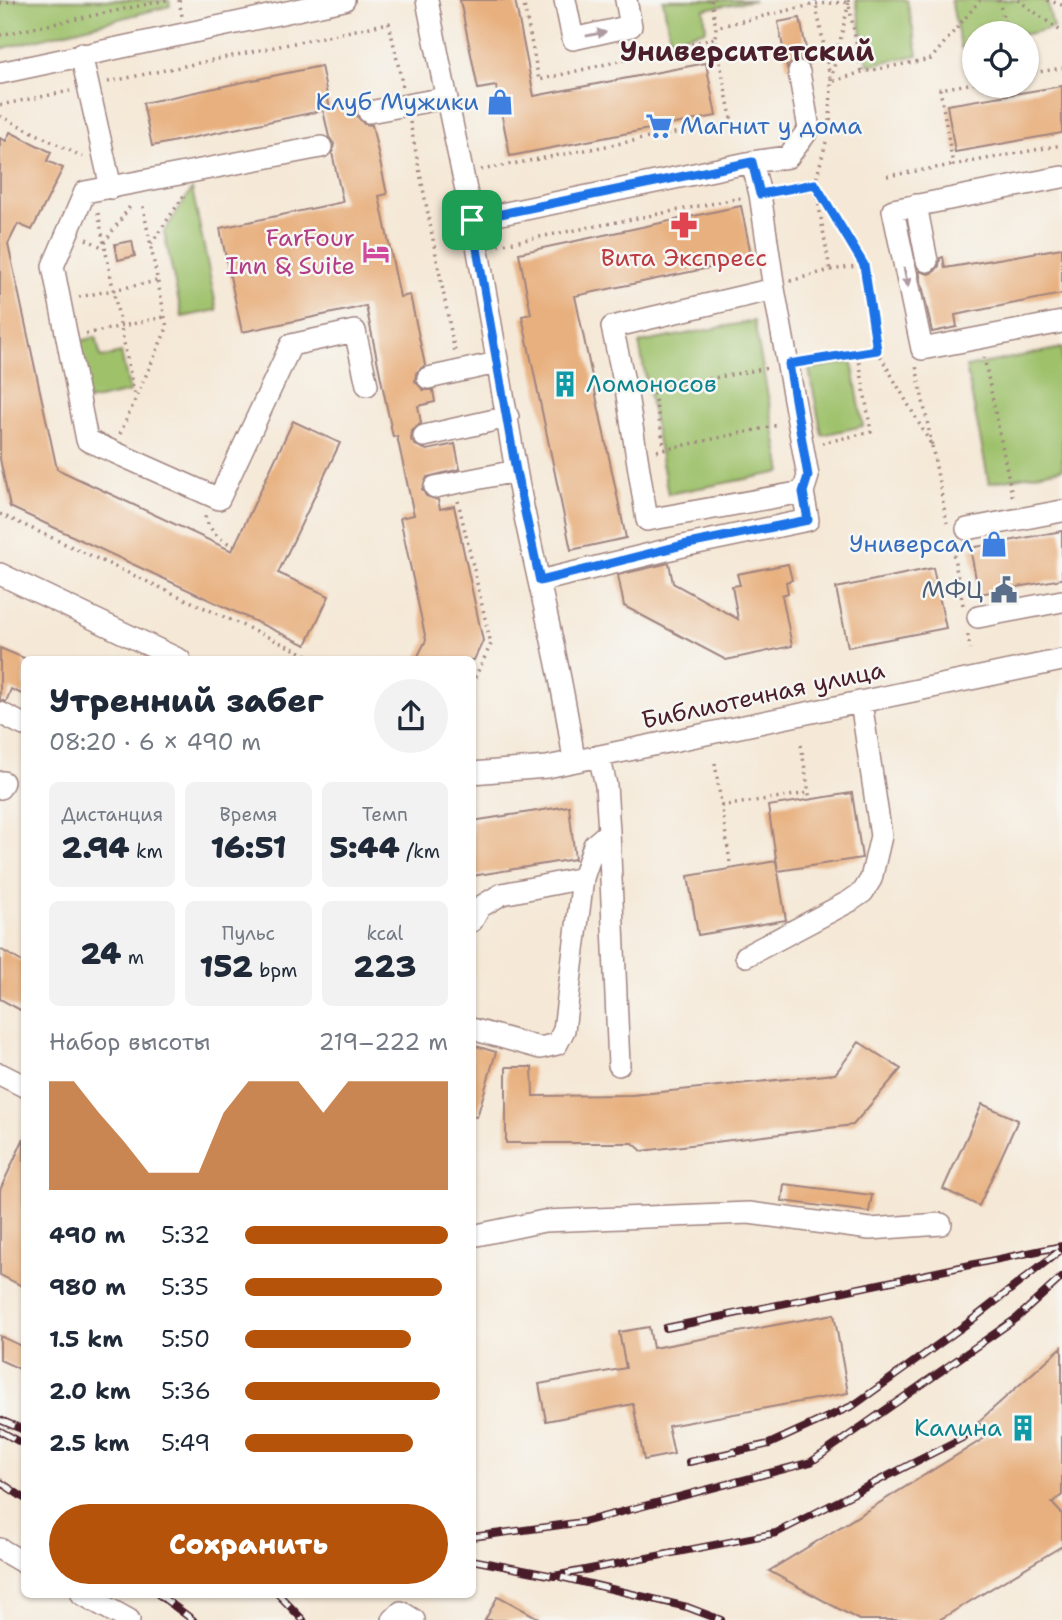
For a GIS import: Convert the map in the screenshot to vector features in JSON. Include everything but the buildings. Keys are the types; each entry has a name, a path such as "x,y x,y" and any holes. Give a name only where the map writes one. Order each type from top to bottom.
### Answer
{"street":[{"path":"0,73 344,0"},
{"path":"427,0 472,220 516,471 570,730 574,761"},
{"path":"565,0 573,39 631,26 626,0"},
{"path":"81,54 90,86 104,182"},
{"path":"472,220 752,162 788,157 809,129 800,72"},
{"path":"369,112 445,98"},
{"path":"321,148 200,171 140,187 104,182 85,192 53,266 87,440 219,499 291,345 355,331 367,385"},
{"path":"540,581 683,545 808,520 803,492 808,476 760,194 752,162"},
{"path":"1062,177 893,210 922,349 1062,322"},
{"path":"916,205 926,261"},
{"path":"774,284 612,327 627,395 646,520 803,492"},
{"path":"428,378 497,363"},
{"path":"424,436 508,417"},
{"path":"444,485 516,471"},
{"path":"967,529 1062,511"},
{"path":"0,574 172,656"},
{"path":"971,611 1062,601"},
{"name":"Библиотечная улица","path":"476,772 547,767 1062,660"},
{"path":"746,956 850,901 863,892 871,879 881,836 861,702"},
{"path":"0,713 21,724"},
{"path":"599,756 606,785 619,1065"},
{"path":"476,1030 540,1048 557,1044 564,1030 583,878 594,845 609,832"},
{"path":"476,914 480,907 502,894 583,878"},
{"path":"0,1074 21,1084"},
{"path":"476,1235 544,1221 749,1213 870,1229 941,1224"},
{"path":"0,1549 21,1561"},
{"path":"89,1598 129,1620"},
{"path":"393,1620 401,1612 414,1620"}],"path":[{"path":"0,3 20,0"},
{"path":"0,35 167,0"},
{"path":"179,0 183,21"},
{"path":"474,172 732,122 715,38 716,27 711,0"},
{"path":"831,82 862,72 931,59 980,0"},
{"path":"999,0 1004,21"},
{"path":"1018,0 1062,32"},
{"path":"1046,0 1062,5"},
{"path":"716,27 815,2 848,1"},
{"path":"848,1 862,72"},
{"path":"831,82 848,1"},
{"path":"815,2 831,82 831,125 815,184 831,270"},
{"path":"0,105 389,23 460,373"},
{"path":"1039,72 1062,68"},
{"path":"953,165 940,89 962,85"},
{"path":"0,116 104,182 104,243 136,399"},
{"path":"887,176 1062,145"},
{"path":"151,244 200,171"},
{"path":"488,247 815,184"},
{"path":"815,184 864,265 877,350 932,446"},
{"path":"104,243 140,187"},
{"path":"112,452 167,328 140,187"},
{"path":"774,284 864,265"},
{"path":"60,301 158,281"},
{"path":"67,338 165,317"},
{"path":"980,337 1017,520"},
{"path":"665,450 653,389 877,350"},
{"path":"817,444 871,432 858,354"},
{"path":"915,363 971,611"},
{"path":"636,456 799,421"},
{"path":"444,485 491,644 476,676"},
{"path":"199,490 208,525 224,542 235,546"},
{"path":"0,514 309,656"},
{"path":"801,745 810,800"},
{"path":"715,763 731,869"},
{"path":"721,806 808,793"}],"green space":[{"path":"0,0 169,0 170,6 0,49"},
{"path":"663,0 755,0 704,9 706,30 670,39"},
{"path":"856,0 907,0 918,55 868,65"},
{"path":"951,0 1047,0 1053,28 1039,31 1039,21 962,21 961,48"},
{"path":"192,189 217,310 182,317 164,232"},
{"path":"754,321 782,472 668,494 639,343"},
{"path":"96,337 101,358 121,353 130,392 88,401 76,342"},
{"path":"1062,348 1062,469 989,483 966,367"},
{"path":"852,362 863,426 822,435 809,369"}],"railway":[{"path":"666,1328 1062,1246"},
{"path":"689,1462 769,1444 854,1405 968,1323 1062,1249"},
{"path":"476,1536 583,1522 811,1462 1017,1318 1062,1277"},
{"path":"0,1420 21,1429"},
{"path":"0,1431 21,1442"},
{"path":"476,1561 554,1576 776,1533 964,1437"},
{"path":"0,1482 21,1496"},
{"path":"561,1577 687,1607 721,1620"},
{"path":"163,1598 193,1620"},
{"path":"282,1598 303,1620"}],"place":[{"name":"Клуб Мужики","path":"500,102"},
{"name":"Магнит у дома","path":"659,126"},
{"name":"Вита Экспресс","path":"684,225"},
{"name":"FarFour Inn & Suite","path":"376,252"},
{"name":"Ломоносов","path":"565,384"},
{"name":"Универсал","path":"994,544"},
{"name":"МФЦ","path":"1004,590"},
{"name":"Калина","path":"1023,1428"}],"district":[{"name":"Университетский","path":"747,51"}],"route":[{"path":"752,162 760,194 815,184 864,265 877,350 789,364 808,476 803,492 808,520 683,545 540,581 516,471 472,220 752,162"}]}
